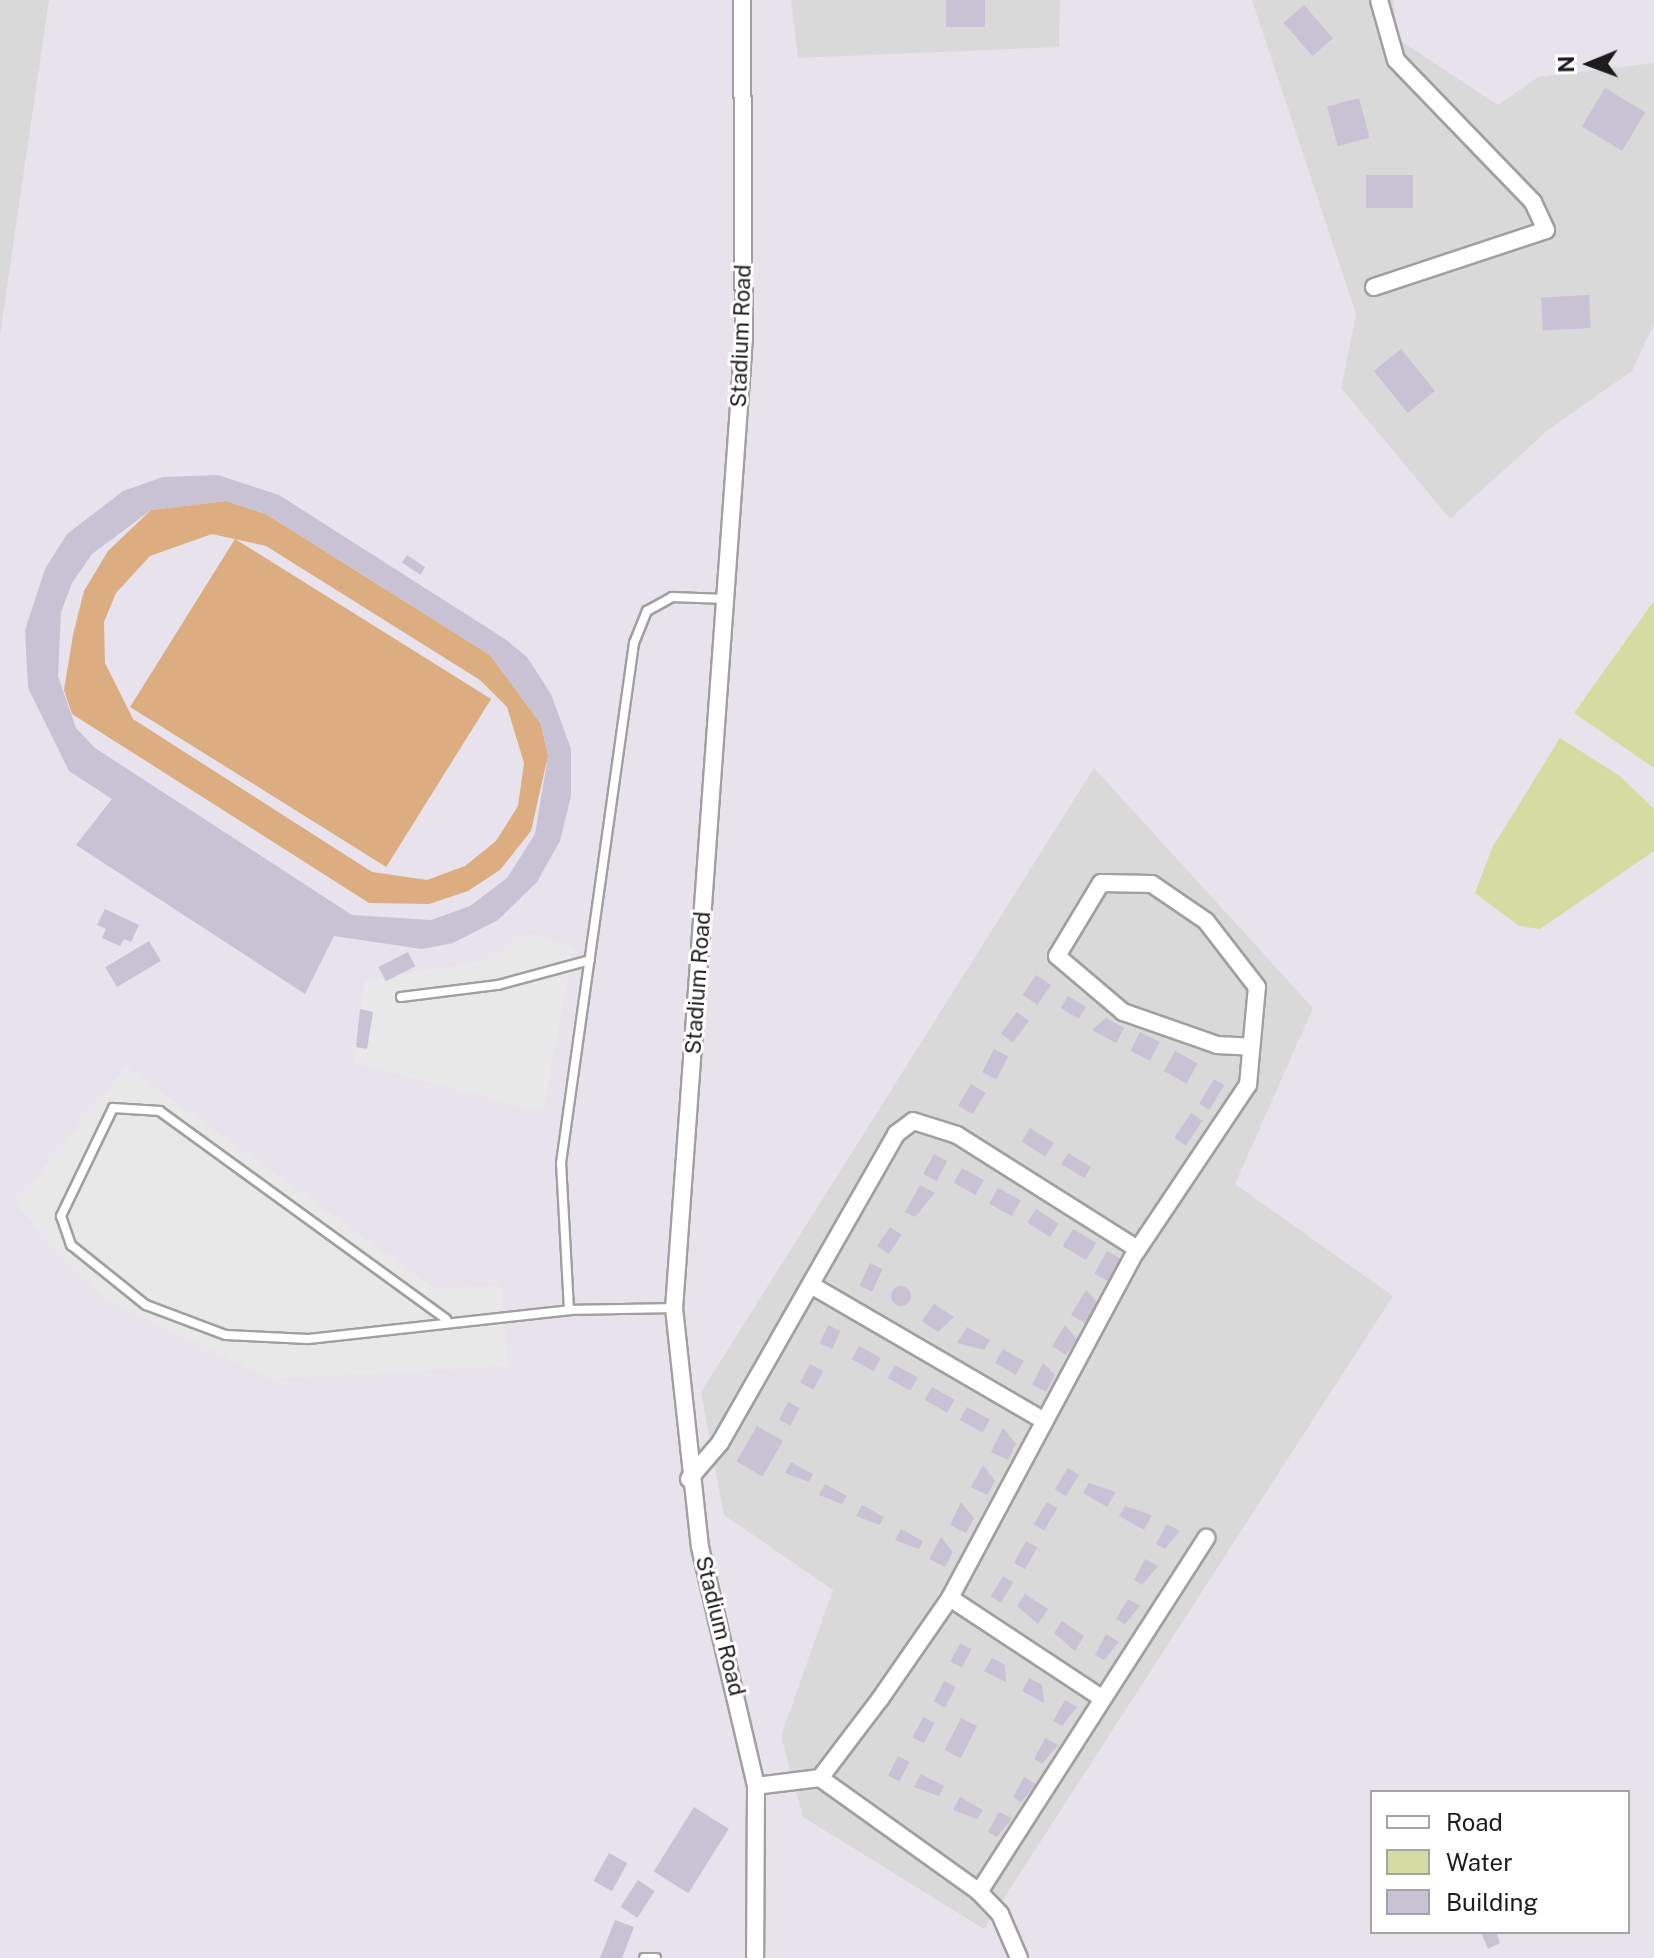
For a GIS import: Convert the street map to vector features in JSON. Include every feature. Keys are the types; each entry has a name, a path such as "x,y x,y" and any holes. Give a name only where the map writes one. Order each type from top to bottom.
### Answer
{"street":[{"name":"Stadium Road","path":"742,0 744,337 674,1308 689,1479 756,1786 755,1958"},
{"path":"1374,287 1546,230 1533,202 1396,60 1379,0"},
{"path":"820,1778 950,1598 1136,1252 1248,1085 1257,987 1206,921 1152,884 1101,883 1057,956 1123,1012 1217,1045 1251,1047"},
{"path":"689,1479 720,1443 896,1134 913,1121 957,1135 1136,1252"},
{"path":"811,1285 1043,1420"},
{"path":"979,1892 1100,1697 1206,1538"},
{"path":"950,1598 1100,1697"},
{"path":"756,1786 820,1778 979,1892 1000,1914 1019,1958"}],"lane":[{"path":"569,1310 561,1163 634,643 647,611 672,597 726,599"},
{"path":"401,997 498,985 590,960"},
{"path":"446,1319 160,1111 113,1108 61,1216 71,1245 146,1305 226,1335 308,1339 446,1319 569,1310 674,1308"},
{"path":"644,1958 656,1958"}],"shaded area":[{"path":"0,0 49,0 0,335"},
{"path":"791,0 1060,0 1059,47 798,58"},
{"path":"1252,0 1393,0 1398,39 1498,105 1538,77 1654,63 1654,323 1632,371 1548,430 1450,519 1341,388 1356,314"},
{"path":"226,501 266,514 490,655 541,724 548,756 531,831 500,870 468,891 429,904 369,903 72,714 64,690 84,591 108,551 151,510","holes":["212,534 266,546 480,680 507,707 524,763 518,806 496,841 465,866 427,880 372,872 133,719 105,663 104,622 116,593 150,556"]},
{"path":"235,539 491,699 386,867 130,707"},
{"path":"1094,768 1313,1008 1235,1184 1393,1296 984,1929 803,1817 781,1736 833,1590 724,1515 701,1392"},
{"path":"529,933 573,948 543,1112 354,1063 365,981 488,960"},
{"path":"126,1067 435,1289 501,1285 508,1366 272,1379 104,1299 15,1203"}],"water":[{"path":"1654,601 1654,768 1574,713"},
{"path":"1560,738 1620,776 1654,809 1654,851 1540,929 1519,926 1475,893 1492,848"}],"building":[{"path":"946,0 985,0 985,27 946,27"},
{"path":"1304,5 1333,38 1312,56 1284,23"},
{"path":"1605,88 1645,112 1622,151 1582,127"},
{"path":"1359,98 1370,138 1338,146 1327,107"},
{"path":"1366,175 1413,175 1413,208 1366,208"},
{"path":"1589,295 1591,328 1543,330 1541,298"},
{"path":"1401,349 1435,391 1408,413 1374,371"},
{"path":"218,475 279,495 505,639 527,657 551,694 571,749 571,796 560,841 537,882 498,920 453,943 422,949 334,936 305,994 76,845 112,799 69,771 28,688 25,630 45,569 67,534 123,491 163,477","holes":["226,501 266,514 490,655 541,724 548,756 535,834 507,878 470,906 431,920 352,915 95,748 76,728 58,676 61,612 72,583 92,554 151,510"]},
{"path":"407,555 425,567 420,575 402,562"},
{"path":"105,909 139,925 131,942 124,939 120,946 102,938 106,929 97,925"},
{"path":"149,941 161,961 117,987 105,967"},
{"path":"408,952 415,966 386,981 379,967"},
{"path":"1036,975 1051,985 1038,1005 1023,995"},
{"path":"1068,996 1086,1007 1079,1019 1061,1008"},
{"path":"360,1009 373,1012 367,1049 356,1047"},
{"path":"1017,1012 1029,1021 1013,1043 1001,1034"},
{"path":"1106,1018 1124,1028 1116,1043 1092,1030"},
{"path":"1140,1032 1160,1042 1150,1061 1130,1051"},
{"path":"994,1049 1008,1056 996,1079 982,1072"},
{"path":"1175,1051 1198,1064 1187,1084 1164,1071"},
{"path":"1214,1079 1224,1085 1209,1110 1199,1104"},
{"path":"971,1084 986,1093 973,1114 958,1105"},
{"path":"1191,1113 1203,1121 1186,1146 1174,1138"},
{"path":"1030,1128 1054,1143 1045,1156 1022,1142"},
{"path":"1068,1153 1091,1167 1084,1178 1061,1164"},
{"path":"934,1154 947,1161 936,1181 923,1174"},
{"path":"962,1168 984,1180 976,1195 954,1183"},
{"path":"920,1185 935,1193 915,1217 905,1212"},
{"path":"998,1188 1021,1201 1012,1216 989,1204"},
{"path":"1036,1209 1059,1224 1050,1237 1027,1222"},
{"path":"890,1227 902,1235 889,1254 877,1246"},
{"path":"1073,1229 1096,1243 1086,1260 1063,1246"},
{"path":"1107,1251 1123,1260 1110,1282 1094,1274"},
{"path":"870,1263 883,1269 872,1292 859,1286"},
{"path":"901,1286 908,1289 911,1296 908,1303 901,1306 894,1303 891,1296 894,1289"},
{"path":"1086,1290 1098,1303 1086,1324 1071,1315"},
{"path":"934,1304 954,1317 938,1332 922,1321"},
{"path":"828,1325 841,1331 832,1349 820,1343"},
{"path":"1065,1325 1077,1339 1066,1355 1052,1346"},
{"path":"967,1327 990,1340 984,1350 957,1343"},
{"path":"859,1346 881,1358 874,1371 852,1359"},
{"path":"1003,1349 1024,1361 1016,1375 995,1363"},
{"path":"1043,1363 1055,1375 1046,1392 1032,1385"},
{"path":"810,1364 823,1371 813,1390 800,1383"},
{"path":"895,1365 918,1378 910,1391 888,1378"},
{"path":"932,1387 955,1400 947,1413 925,1400"},
{"path":"788,1402 800,1408 791,1426 779,1420"},
{"path":"967,1407 990,1420 982,1433 960,1420"},
{"path":"757,1426 783,1441 762,1477 736,1462"},
{"path":"1003,1428 1016,1444 1008,1460 991,1452"},
{"path":"791,1462 813,1474 809,1482 785,1473"},
{"path":"983,1465 995,1481 987,1495 971,1487"},
{"path":"1068,1468 1079,1475 1066,1496 1055,1489"},
{"path":"1089,1483 1116,1492 1107,1507 1083,1493"},
{"path":"825,1484 847,1496 842,1504 819,1495"},
{"path":"961,1502 974,1518 966,1533 950,1525"},
{"path":"1047,1502 1057,1508 1044,1530 1034,1524"},
{"path":"862,1505 884,1517 880,1525 856,1516"},
{"path":"1125,1506 1152,1515 1144,1530 1119,1516"},
{"path":"1167,1524 1180,1531 1165,1549 1156,1544"},
{"path":"901,1529 923,1541 919,1549 895,1540"},
{"path":"941,1537 953,1552 945,1567 929,1559"},
{"path":"1026,1541 1037,1547 1025,1569 1014,1563"},
{"path":"1145,1559 1158,1566 1142,1585 1134,1580"},
{"path":"1003,1576 1013,1582 1001,1603 991,1597"},
{"path":"1025,1594 1048,1609 1038,1624 1017,1606"},
{"path":"1128,1599 1140,1606 1125,1624 1116,1619"},
{"path":"1062,1621 1084,1636 1075,1651 1054,1633"},
{"path":"1106,1634 1119,1642 1104,1660 1095,1655"},
{"path":"960,1643 972,1649 962,1668 950,1662"},
{"path":"992,1658 1005,1665 1006,1682 984,1671"},
{"path":"1029,1678 1042,1685 1044,1703 1022,1691"},
{"path":"944,1681 956,1687 945,1707 934,1701"},
{"path":"1065,1700 1077,1707 1062,1726 1053,1721"},
{"path":"923,1717 935,1723 924,1743 913,1737"},
{"path":"961,1718 977,1726 961,1758 945,1750"},
{"path":"1045,1738 1058,1745 1042,1764 1034,1759"},
{"path":"898,1756 910,1762 900,1782 888,1776"},
{"path":"921,1774 944,1786 939,1796 914,1787"},
{"path":"1024,1777 1036,1784 1021,1802 1013,1797"},
{"path":"960,1797 983,1810 977,1819 953,1810"},
{"path":"694,1807 729,1829 688,1893 654,1871"},
{"path":"999,1812 1012,1818 997,1837 988,1832"},
{"path":"609,1853 627,1863 612,1891 593,1881"},
{"path":"638,1880 655,1891 637,1918 621,1907"},
{"path":"615,1920 634,1927 622,1958 600,1958"},
{"path":"1482,1934 1497,1934 1500,1943 1488,1949"}]}
